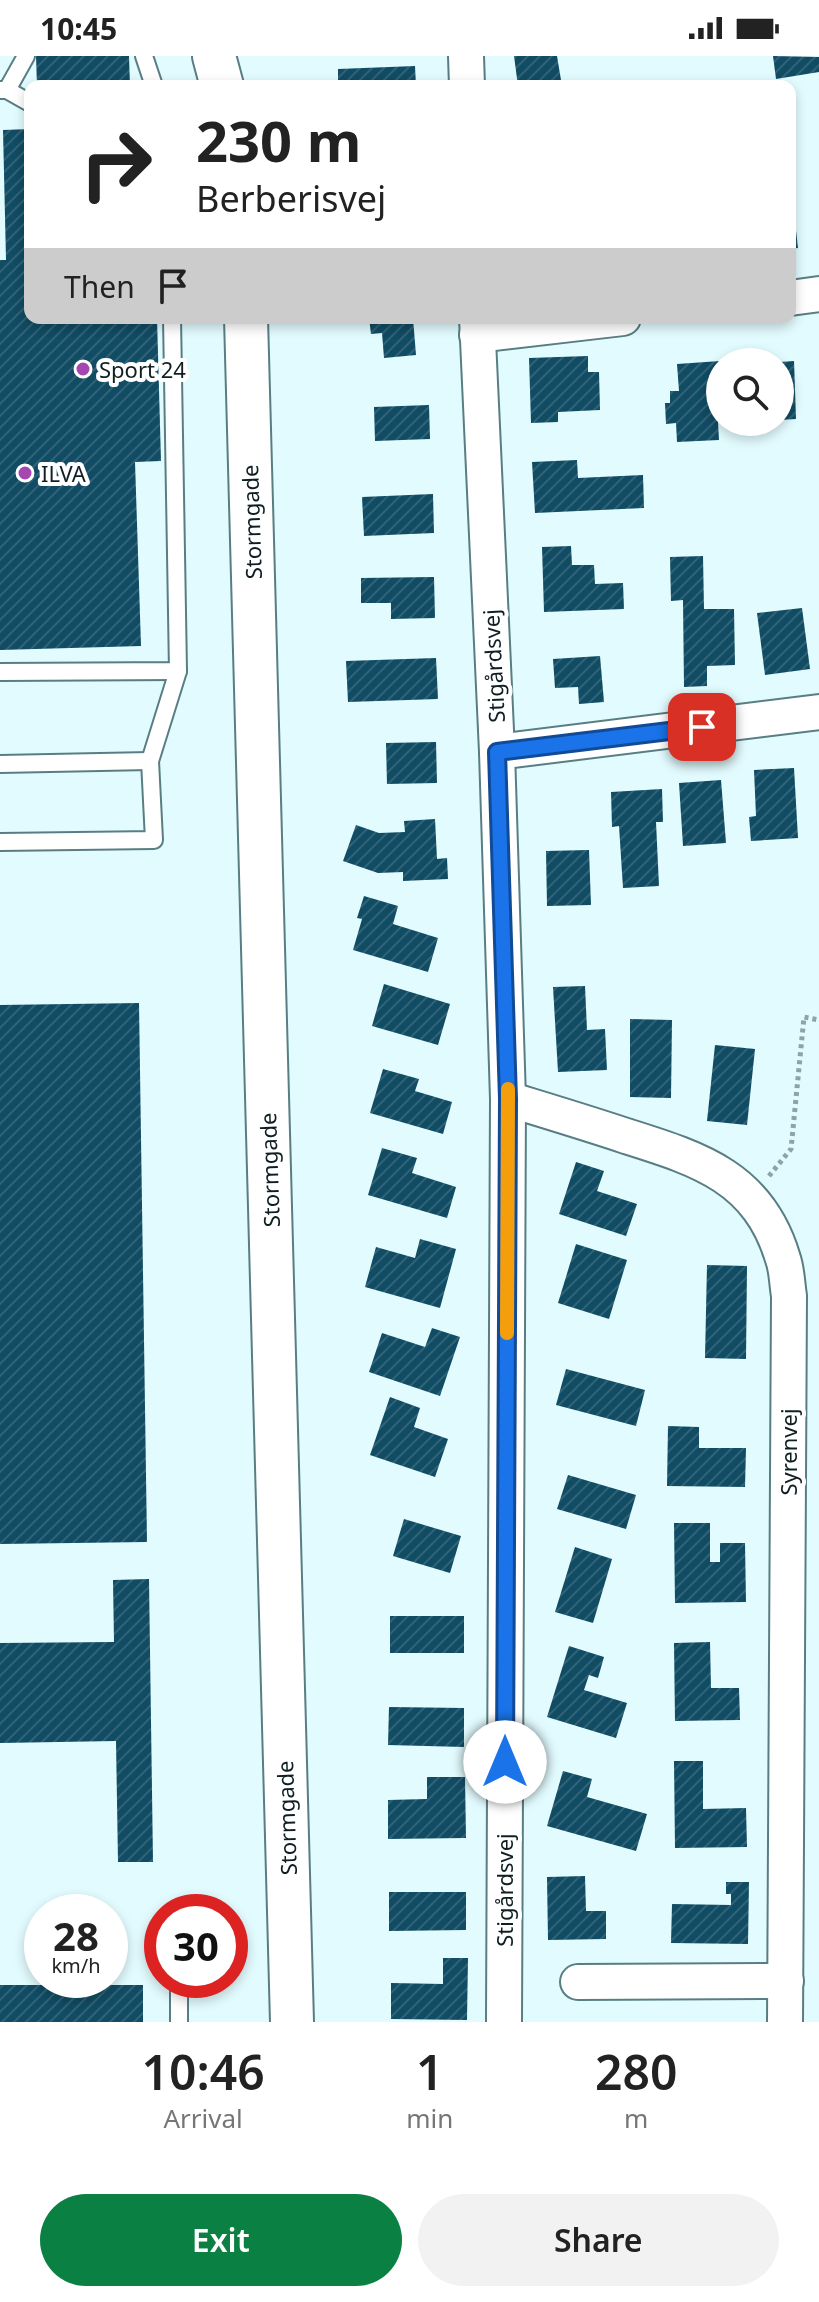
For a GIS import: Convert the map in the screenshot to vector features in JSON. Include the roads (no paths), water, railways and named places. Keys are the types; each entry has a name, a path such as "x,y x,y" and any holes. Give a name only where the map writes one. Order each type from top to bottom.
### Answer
{"street":[{"path":"214,56 220,80"},
{"path":"243,56 243,80"},
{"path":"466,56 467,80"},
{"path":"796,297 819,294"},
{"name":"Stormgade","path":"246,324 292,2022"},
{"path":"477,326 514,324"},
{"name":"Stigårdsvej","path":"477,326 497,752 508,1099 504,2022"},
{"path":"497,752 819,712"},
{"name":"Syrenvej","path":"508,1099 686,1155 722,1172 751,1199 771,1228 784,1261 789,1296 785,2022"},
{"path":"578,1982 786,1981"}],"lane":[{"path":"24,100 4,90 26,56"},
{"path":"144,56 152,80"},
{"path":"0,842 154,840 150,761 178,671 172,324"},
{"path":"0,672 178,671"},
{"path":"0,764 150,761"},
{"path":"179,1998 179,2022"}],"place":[{"name":"Sport 24","path":"83,369"},
{"name":"ILVA","path":"25,473"}]}
